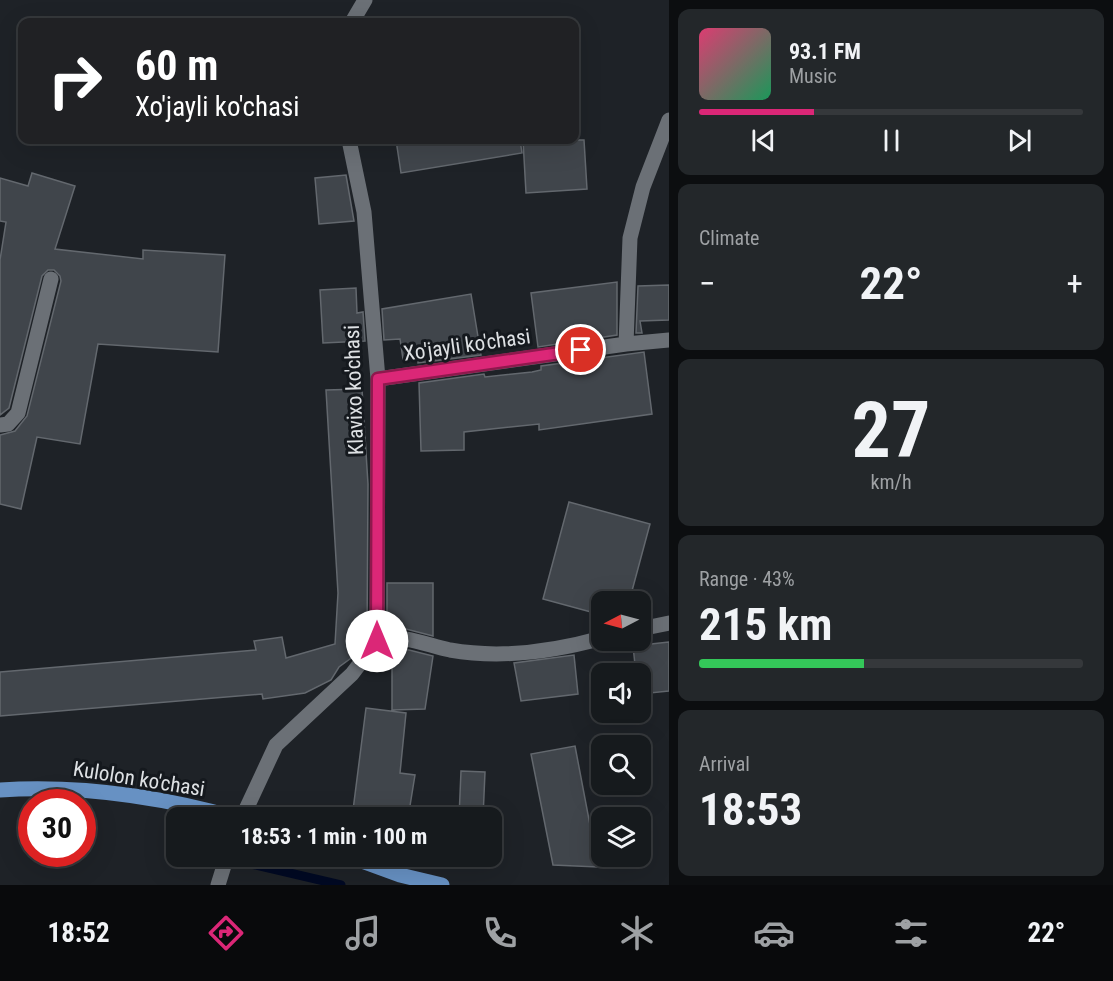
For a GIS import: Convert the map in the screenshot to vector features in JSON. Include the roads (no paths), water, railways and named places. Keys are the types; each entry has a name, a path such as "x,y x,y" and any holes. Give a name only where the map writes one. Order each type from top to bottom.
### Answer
{"main road":[{"name":"Kulolon ko'chasi","path":"0,790 62,788 98,790 189,807"},
{"path":"378,867 442,885"}],"street":[{"path":"354,18 365,0"},
{"path":"626,344 630,238 643,187 669,120"},
{"name":"Klavixo ko'chasi","path":"350,144 364,212 378,379 377,641"},
{"path":"0,425 8,424 18,413 51,279"},
{"name":"Xo'jayli ko'chasi","path":"378,379 669,340"},
{"path":"651,627 669,623"},
{"path":"247,807 276,745 352,674 377,641 404,639 451,650 496,654 530,653 591,641"},
{"path":"218,885 224,867"}],"waterway":[{"path":"264,867 341,885"}]}
